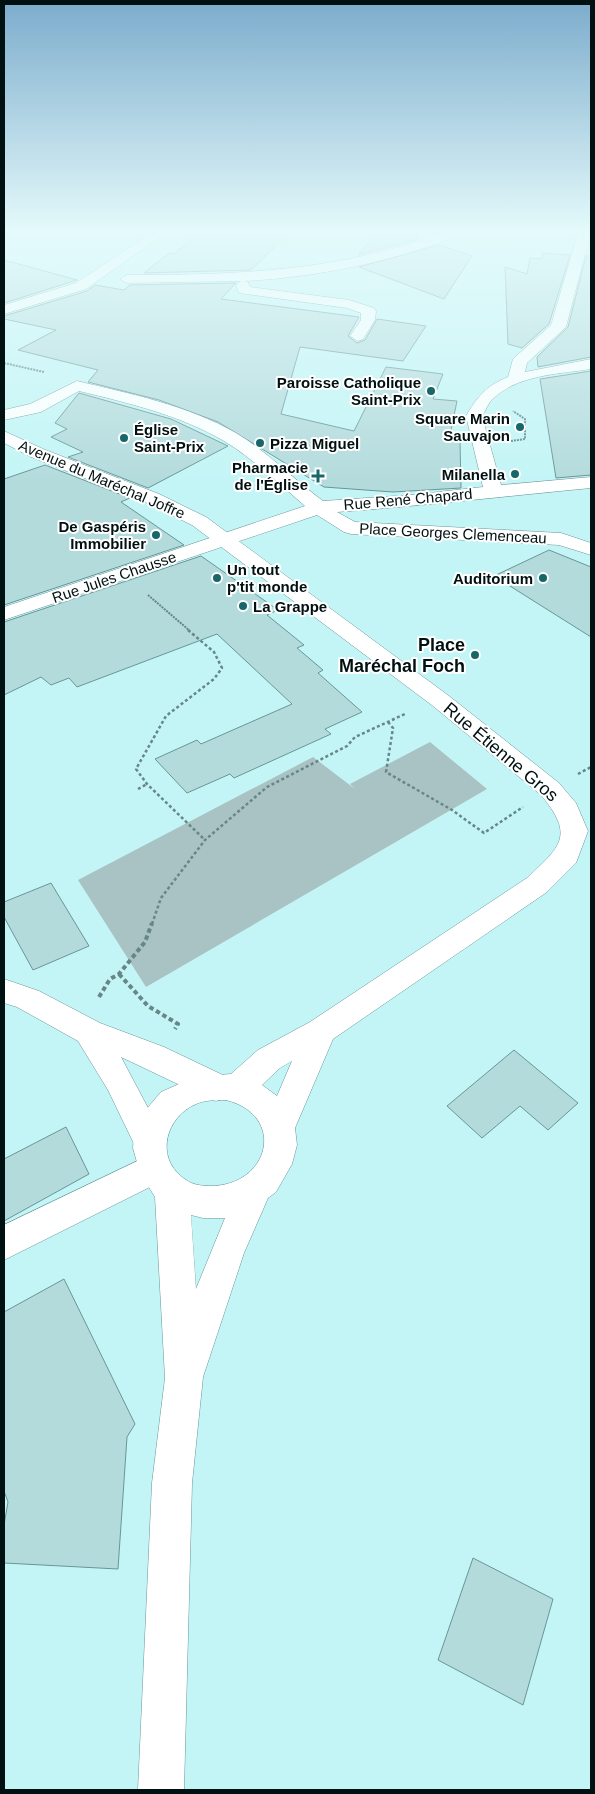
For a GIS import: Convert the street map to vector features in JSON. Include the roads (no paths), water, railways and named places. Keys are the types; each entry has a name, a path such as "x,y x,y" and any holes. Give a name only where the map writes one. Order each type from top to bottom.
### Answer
{"street":[{"path":"358,336 368,320 369,314"},
{"path":"516,379 519,362 558,327 562,314"},
{"name":"Rue René Chapard","path":"321,507 411,501 493,491 474,416 484,399 497,388 516,379 591,364"},
{"path":"4,415 35,408 77,386 152,405 226,436 247,449 321,507"},
{"name":"Avenue du Maréchal Joffre","path":"4,436 37,453 152,498 199,521 224,539"},
{"path":"493,491 591,482"},
{"path":"224,539 321,507"},
{"name":"Place Georges Clemenceau","path":"321,507 332,518 351,528 561,539 591,549"},
{"name":"Rue Jules Chausse","path":"4,614 126,574 224,539"},
{"name":"Rue Étienne Gros","path":"224,539 441,701 550,789 583,830 567,856 537,885 321,1031 269,1059 226,1088"},
{"path":"4,992 28,999 83,1029 153,1056 226,1088"},
{"path":"83,1029 119,1082 158,1166 191,1200 213,1204 235,1200 255,1190 270,1176 280,1157 282,1137 276,1119 264,1103 247,1091 226,1088 205,1087 184,1094 167,1106 155,1122 158,1166 184,1378"},
{"path":"279,1128 321,1031"},
{"path":"4,1242 158,1166"},
{"path":"161,1790 172,1483 184,1378 227,1252 255,1190"}],"place":[{"name":"Paroisse Catholique Saint-Prix","path":"431,391"},
{"name":"Square Marin Sauvajon","path":"520,427"},
{"name":"Église Saint-Prix","path":"124,438"},
{"name":"Pizza Miguel","path":"260,443"},
{"name":"Milanella","path":"515,474"},
{"name":"Pharmacie de l'Église","path":"318,476"},
{"name":"De Gaspéris Immobilier","path":"156,535"},
{"name":"Un tout p'tit monde","path":"217,578"},
{"name":"Auditorium","path":"543,578"},
{"name":"La Grappe","path":"243,606"},
{"name":"Place Maréchal Foch","path":"475,655"}]}
